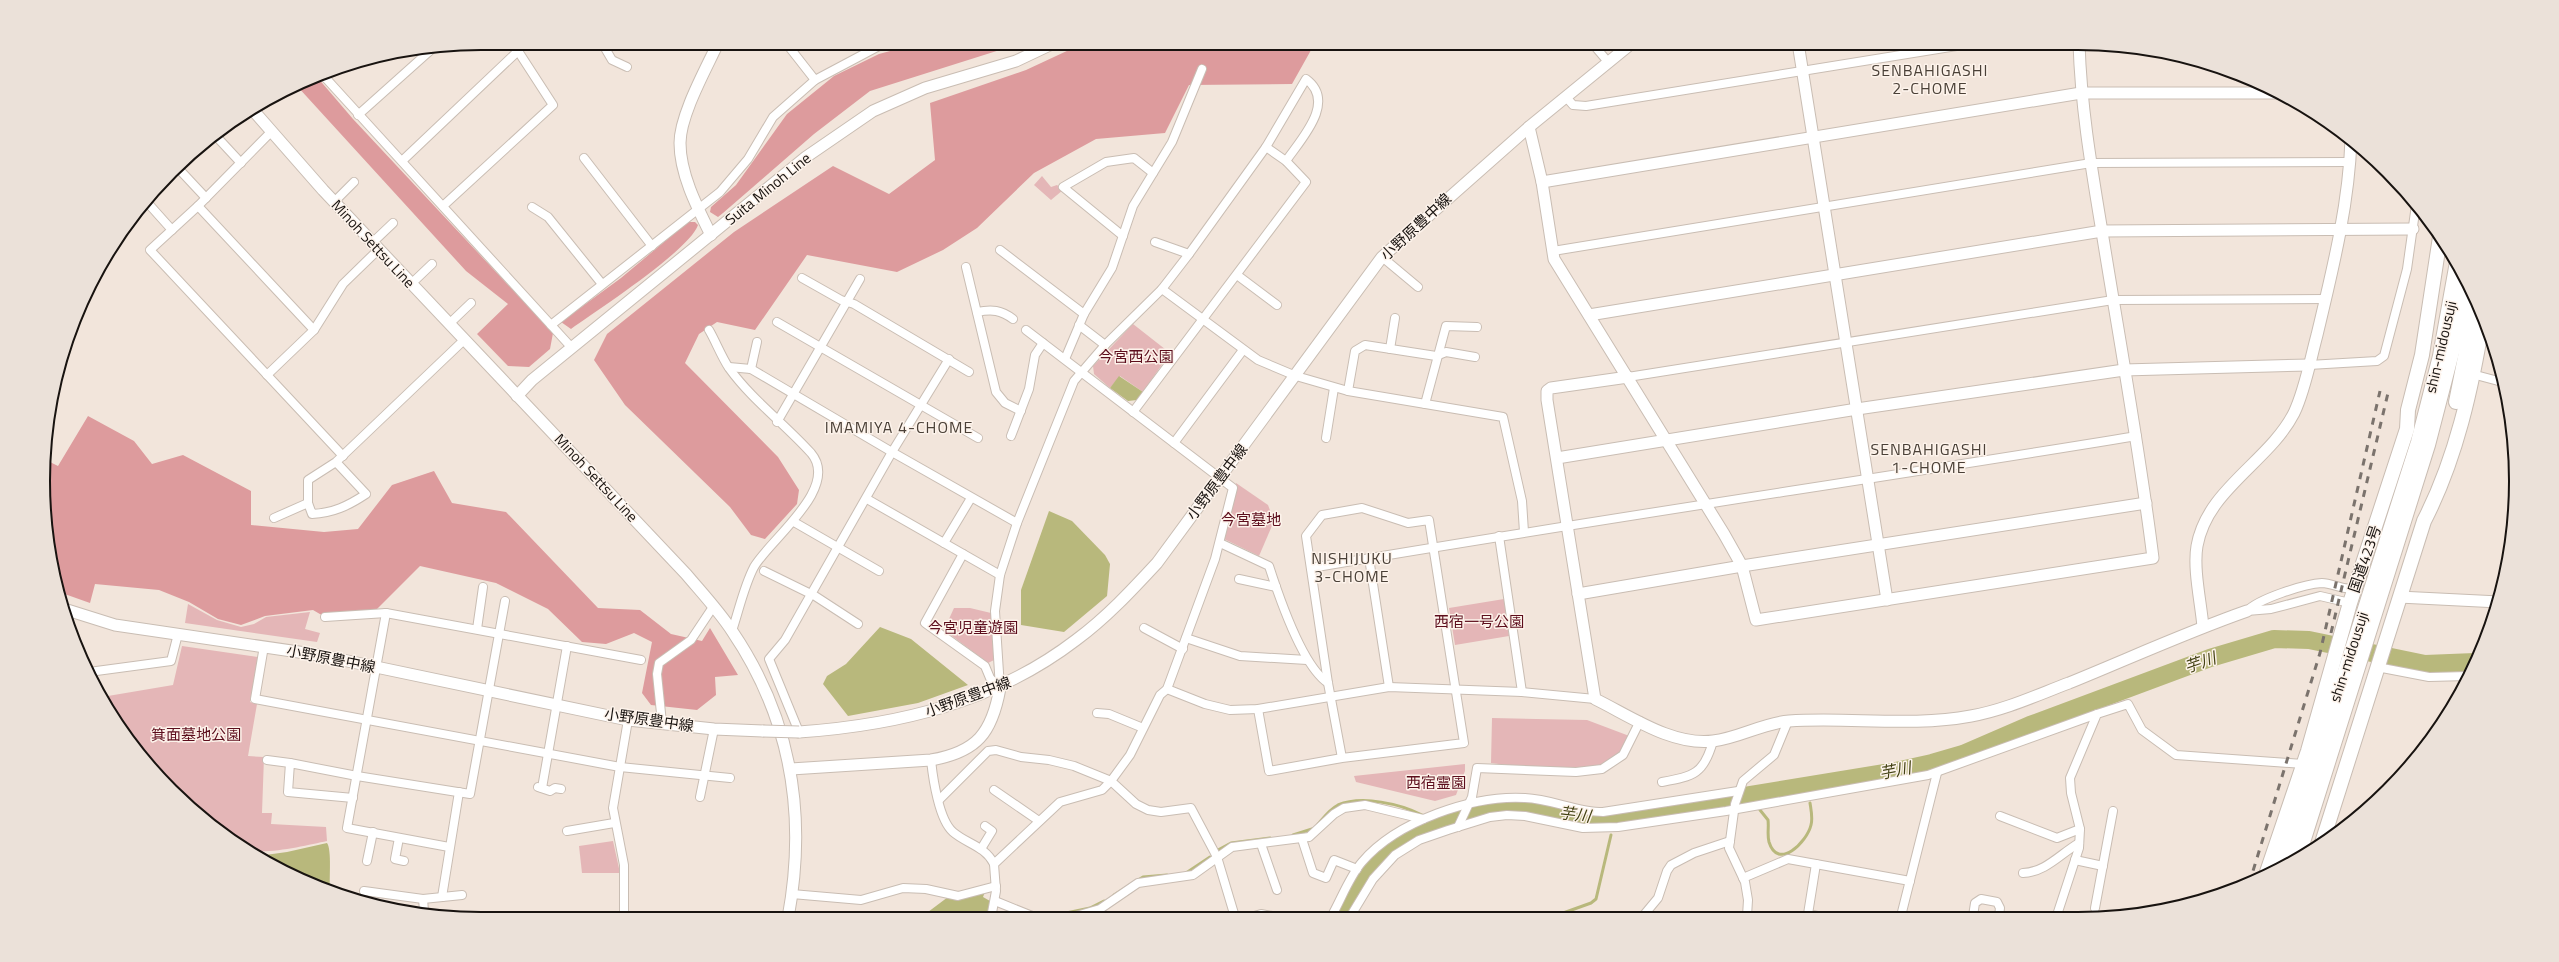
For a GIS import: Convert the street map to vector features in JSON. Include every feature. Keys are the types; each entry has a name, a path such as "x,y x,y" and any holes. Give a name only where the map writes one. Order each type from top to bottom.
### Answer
{"highway":[{"name":"国道423号","path":"2268,868 2303,764 2355,638 2350,603 2407,429 2408,410 2422,355 2439,246"},
{"path":"2407,429 2444,303 2452,267"},
{"name":"shin-midousuji","path":"2355,638 2393,522 2426,413 2453,295 2456,274"},
{"name":"shin-midousuji","path":"2285,859 2348,658 2432,430 2456,337 2465,289"},
{"path":"2325,833 2424,521 2451,427 2466,352 2471,304"},
{"path":"2424,521 2437,497 2447,469 2472,374 2481,329"},
{"name":"shin-midousuji","path":"2300,850 2348,658"}],"street":[{"path":"402,161 516,50"},
{"path":"443,206 553,105 521,50"},
{"path":"606,50 612,60 627,67"},
{"path":"711,235 685,175 680,142 690,102 715,50"},
{"path":"791,50 815,80"},
{"path":"551,325 720,192 748,159 773,117 815,80 871,50"},
{"name":"Suita Minoh Line","path":"517,396 572,348 806,157 874,111 925,88 1016,61 1039,50"},
{"path":"1598,50 1609,63"},
{"name":"小野原豊中線","path":"70,611 115,625 264,646 377,667 628,720 714,729 799,732 873,725 926,713 1000,688 1076,640 1120,602 1157,563 1296,376 1382,257 1529,127 1624,50"},
{"path":"1799,50 1887,600"},
{"path":"1566,97 1573,105 1586,106 1933,50"},
{"path":"1529,127 1542,182 1554,259 1707,506 1742,566 1756,620 2153,558 2137,436 2124,370 2091,163 2081,93 2079,50"},
{"path":"358,115 426,54"},
{"path":"1065,359 1084,314 1112,268 1133,206 1172,142 1202,69"},
{"path":"326,79 572,348"},
{"path":"791,769 931,760 953,756 970,747 983,734 993,719 1000,688 995,611 1000,575 1017,522 1074,381 1105,345 1162,289 1190,254 1266,147 1306,79 1316,86 1319,94 1317,116 1286,161"},
{"path":"1542,182 2081,93 2267,93"},
{"name":"Minoh Settsu Line","path":"256,114 334,202 686,574 732,630 770,702 791,769 796,826 792,894 789,912"},
{"path":"272,132 198,206 150,250 343,456"},
{"path":"219,139 241,163"},
{"path":"1133,412 1306,182 1286,161 1266,147"},
{"path":"2203,627 2196,547 2203,523 2216,503 2285,427 2294,413 2309,366 2326,299 2340,230 2350,147"},
{"path":"584,158 652,246"},
{"path":"1123,236 1063,187 1106,162 1134,158 1153,173"},
{"path":"1553,251 1824,208 2091,163 2349,162"},
{"path":"181,171 206,198"},
{"path":"334,202 354,182"},
{"path":"150,206 172,230"},
{"path":"198,206 314,330"},
{"path":"532,207 548,217 602,284"},
{"path":"1557,458 1856,409 2124,370 2309,366 2377,361 2384,356 2407,269 2415,213"},
{"path":"267,375 314,330 343,284 376,246 393,222"},
{"path":"1589,315 2102,231 2413,229"},
{"path":"1155,242 1190,254"},
{"path":"1000,250 1084,314"},
{"path":"1382,257 1418,287"},
{"path":"411,284 432,264"},
{"path":"966,267 996,392 1005,403 1021,411"},
{"path":"1237,275 1277,305"},
{"path":"802,278 841,300 847,301 969,372"},
{"path":"777,422 822,348 860,279"},
{"path":"1162,289 1258,360 1296,376 1348,391 1502,417 1522,501 1524,532"},
{"path":"1595,699 1566,525 1547,400 1548,390 2113,300 2326,299"},
{"path":"449,324 470,303"},
{"path":"977,312 992,309 1005,313 1013,319"},
{"path":"1390,349 1395,318"},
{"path":"777,322 922,404 978,438"},
{"path":"1079,325 1105,345"},
{"path":"1425,404 1436,356 1446,326 1477,327"},
{"path":"709,330 729,368 777,422 812,454 817,465 818,478 794,522 755,567 732,630"},
{"path":"994,864 1060,802 1102,790 1111,782 1130,755 1160,695 1168,689 1220,543 1233,488 1082,371 1026,330"},
{"path":"336,462 366,494 345,508 327,513 312,514 308,503 308,480 343,456 464,340"},
{"path":"751,369 757,342"},
{"path":"1010,436 1029,389 1035,355 1043,343"},
{"path":"1348,391 1355,351 1365,345 1436,356 1446,352 1475,357"},
{"path":"1174,443 1243,350"},
{"path":"799,732 769,659 785,640 837,547 867,499 892,452 948,359"},
{"path":"729,368 751,369 971,498 1017,522"},
{"path":"2472,374 2497,381"},
{"path":"1326,438 1334,388"},
{"path":"1311,568 1566,525 1707,506 2137,436"},
{"path":"944,543 971,498"},
{"path":"867,499 1000,575"},
{"path":"274,518 308,503"},
{"path":"1578,594 1742,566 2146,503"},
{"path":"1258,709 1269,770 1342,758 1464,743 1435,547 1429,520 1408,523 1362,508 1322,515 1306,536 1328,683 1332,697 1342,758"},
{"path":"794,522 879,571"},
{"path":"1500,536 1522,692"},
{"path":"1220,543 1269,566 1276,587 1307,660 1319,677 1328,683"},
{"path":"962,554 925,623 985,666 990,678 1000,688"},
{"path":"1369,558 1389,688"},
{"path":"764,571 858,624"},
{"path":"1239,579 1276,587"},
{"path":"2247,611 2257,602 2313,585 2324,584 2345,589 2355,588"},
{"path":"477,630 483,587"},
{"path":"1168,689 1205,704 1230,710 1258,709 1389,688 1457,692 1522,692 1595,699 1666,735 1689,740 1713,741 1788,721 1944,720 1979,714 2018,703 2203,627 2247,611 2284,606 2320,596 2350,603"},
{"path":"2399,597 2491,602"},
{"path":"267,760 470,794 504,601"},
{"path":"662,723 658,674 659,663 691,640 713,607"},
{"path":"386,613 348,828 449,847"},
{"path":"325,616 386,613 641,660"},
{"path":"1144,628 1183,649"},
{"path":"94,671 171,661 178,634"},
{"path":"1186,638 1240,656 1307,660"},
{"path":"264,646 255,699 620,767 730,778"},
{"path":"561,789 556,788 550,790 540,788 549,753 567,646"},
{"path":"2378,666 2423,677 2463,676"},
{"path":"1353,912 1373,880 1395,855 1419,840 1460,824 1490,817 1507,815 1525,816 1583,828 1618,827 1936,773 2128,704 2142,730 2176,754 2303,764"},
{"path":"1097,713 1109,714 1143,728"},
{"path":"2058,912 2079,844 2080,829 2071,793 2070,778 2097,714"},
{"path":"624,912 624,865 614,823 613,808 628,720"},
{"path":"1460,824 1468,807 1477,768 1576,772 1602,769 1623,755 1640,721"},
{"path":"1747,912 1748,900 1743,878 1731,853 1730,841 1738,792 1745,778 1773,758 1788,721"},
{"path":"700,797 706,775 714,729"},
{"path":"1662,782 1690,777 1698,772 1709,757 1713,741"},
{"path":"939,800 988,751 996,750 1021,757 1049,760 1074,766 1111,782 1136,804 1148,810 1161,812 1191,808 1217,856 1234,912"},
{"path":"931,760 942,816 948,828 986,852 994,864 996,886 992,912"},
{"path":"290,763 288,792 353,798"},
{"path":"1903,912 1936,773"},
{"path":"994,790 1039,821"},
{"path":"442,897 459,792"},
{"path":"1333,912 1362,861 1389,838 1423,819 1468,807 1525,798 1578,810 1603,812 1738,792"},
{"path":"1090,912 1100,909 1138,883 1193,875 1217,856 1232,847 1302,839 1315,833 1339,811 1353,806 1375,807 1423,819"},
{"path":"2095,908 2113,811"},
{"path":"2000,816 2057,838 2080,829"},
{"path":"567,831 614,823"},
{"path":"981,849 992,831 985,826"},
{"path":"367,861 373,832"},
{"path":"399,838 395,859 404,861"},
{"path":"1302,839 1313,873 1326,878 1334,860 1358,869"},
{"path":"1647,912 1658,898 1667,871 1671,865 1694,853 1730,841"},
{"path":"1261,844 1277,890"},
{"path":"2023,873 2035,872 2079,844"},
{"path":"1743,878 1788,859 1910,881"},
{"path":"2075,860 2103,866"},
{"path":"1808,912 1816,864"},
{"path":"792,894 861,900 903,888 926,889 958,896 996,886"},
{"path":"364,891 423,899 462,895"},
{"path":"423,899 424,908"},
{"path":"1974,912 1975,903 1981,899 1997,902 2000,908 2000,912"},
{"path":"995,901 1022,912"}],"green space":[{"path":"1042,176 1051,187 1057,185 1063,190 1051,200 1034,185"},
{"name":"今宮西公園","path":"1133,324 1170,353 1143,392 1120,376 1110,388 1094,374 1093,366"},
{"name":"今宮墓地","path":"1236,483 1268,505 1274,521 1259,556 1224,539"},
{"name":"西宿一号公園","path":"1504,599 1509,636 1455,645 1449,608"},
{"path":"188,604 217,620 241,627 254,624 266,617 310,612 305,629 320,633 317,642 185,623"},
{"name":"今宮児童遊園","path":"954,608 970,608 991,613 994,660 988,663 944,630"},
{"name":"箕面墓地公園","path":"182,646 258,657 250,702 257,704 248,756 264,757 262,813 272,813 271,824 326,827 327,841 299,847 260,851 219,823 176,786 139,743 108,696 173,685"},
{"path":"1492,718 1587,720 1632,737 1616,761 1601,769 1577,772 1491,763"},
{"name":"西宿霊園","path":"1465,764 1465,771 1456,795 1435,801 1356,782 1354,776"},
{"path":"613,841 620,873 582,873 579,846"}],"shaded area":[{"path":"894,50 1000,50 870,91 814,134 718,217 710,212 711,207 736,185 787,114 834,76 879,54"},
{"path":"1069,50 1311,50 1292,84 1189,85 1165,133 1096,139 1034,173 977,228 943,250 897,272 807,255 755,330 717,322 699,334 685,363 778,457 799,490 797,504 765,539 751,535 730,507 625,405 594,360 607,334 734,232 833,166 889,194 935,160 930,103 1026,70"},
{"path":"321,81 353,119 553,333 550,349 529,367 508,366 477,334 508,304 466,271 300,90"},
{"path":"688,222 695,222 698,225 691,236 661,264 641,280 571,329 561,322 621,278"},
{"path":"1119,376 1143,392 1137,400 1128,401 1110,388"},
{"path":"88,416 134,441 152,464 183,455 251,491 251,525 324,532 358,529 392,485 434,471 452,503 506,512 598,608 640,610 671,634 702,641 710,628 738,675 715,677 716,695 697,710 651,705 642,693 652,642 634,633 606,644 582,642 548,609 496,583 420,566 374,612 325,617 313,610 265,616 241,625 218,619 189,602 159,590 95,584 90,603 65,594 58,565 51,509 51,462 58,466"},
{"path":"1049,511 1072,521 1105,555 1110,564 1107,596 1064,632 1021,625 1021,590"},
{"path":"880,627 911,639 968,685 918,703 848,716 823,684 827,676 846,664"},
{"path":"327,843 330,858 330,884 290,868 266,855"},
{"path":"985,892 983,897 990,901 989,912 928,912 948,897"}],"waterway":[{"name":"芋川","path":"1342,912 1362,879 1373,865 1384,853 1397,843 1431,825 1481,809 1519,805 1605,818 1891,772 1932,763 1963,754 2030,725 2210,658 2274,639 2309,640 2425,664 2469,662"},
{"name":"芋川","path":"1808,786 1809,792"},
{"path":"1318,824 1338,805 1358,801 1393,804 1422,815"},
{"path":"1760,810 1768,820 1768,839 1773,850 1779,854 1785,854 1792,851 1804,839 1808,832 1812,820 1810,803"},
{"name":"芋川","path":"1614,822 1616,817"},
{"path":"1293,835 1312,829"},
{"path":"1566,912 1591,903 1596,899 1611,835"},
{"path":"1218,850 1231,843 1270,838"},
{"path":"1186,873 1210,857"},
{"path":"1114,895 1143,877 1167,875"},
{"path":"1071,912 1090,908 1104,901"}],"railway":[{"path":"2252,875 2320,653 2380,391"},
{"path":"2331,633 2388,393"}],"district":[{"name":"SENBAHIGASHI 2-CHOME","path":"1930,79"},
{"name":"IMAMIYA 4-CHOME","path":"899,427"},
{"name":"SENBAHIGASHI 1-CHOME","path":"1929,458"},
{"name":"NISHIJUKU 3-CHOME","path":"1352,567"}]}
